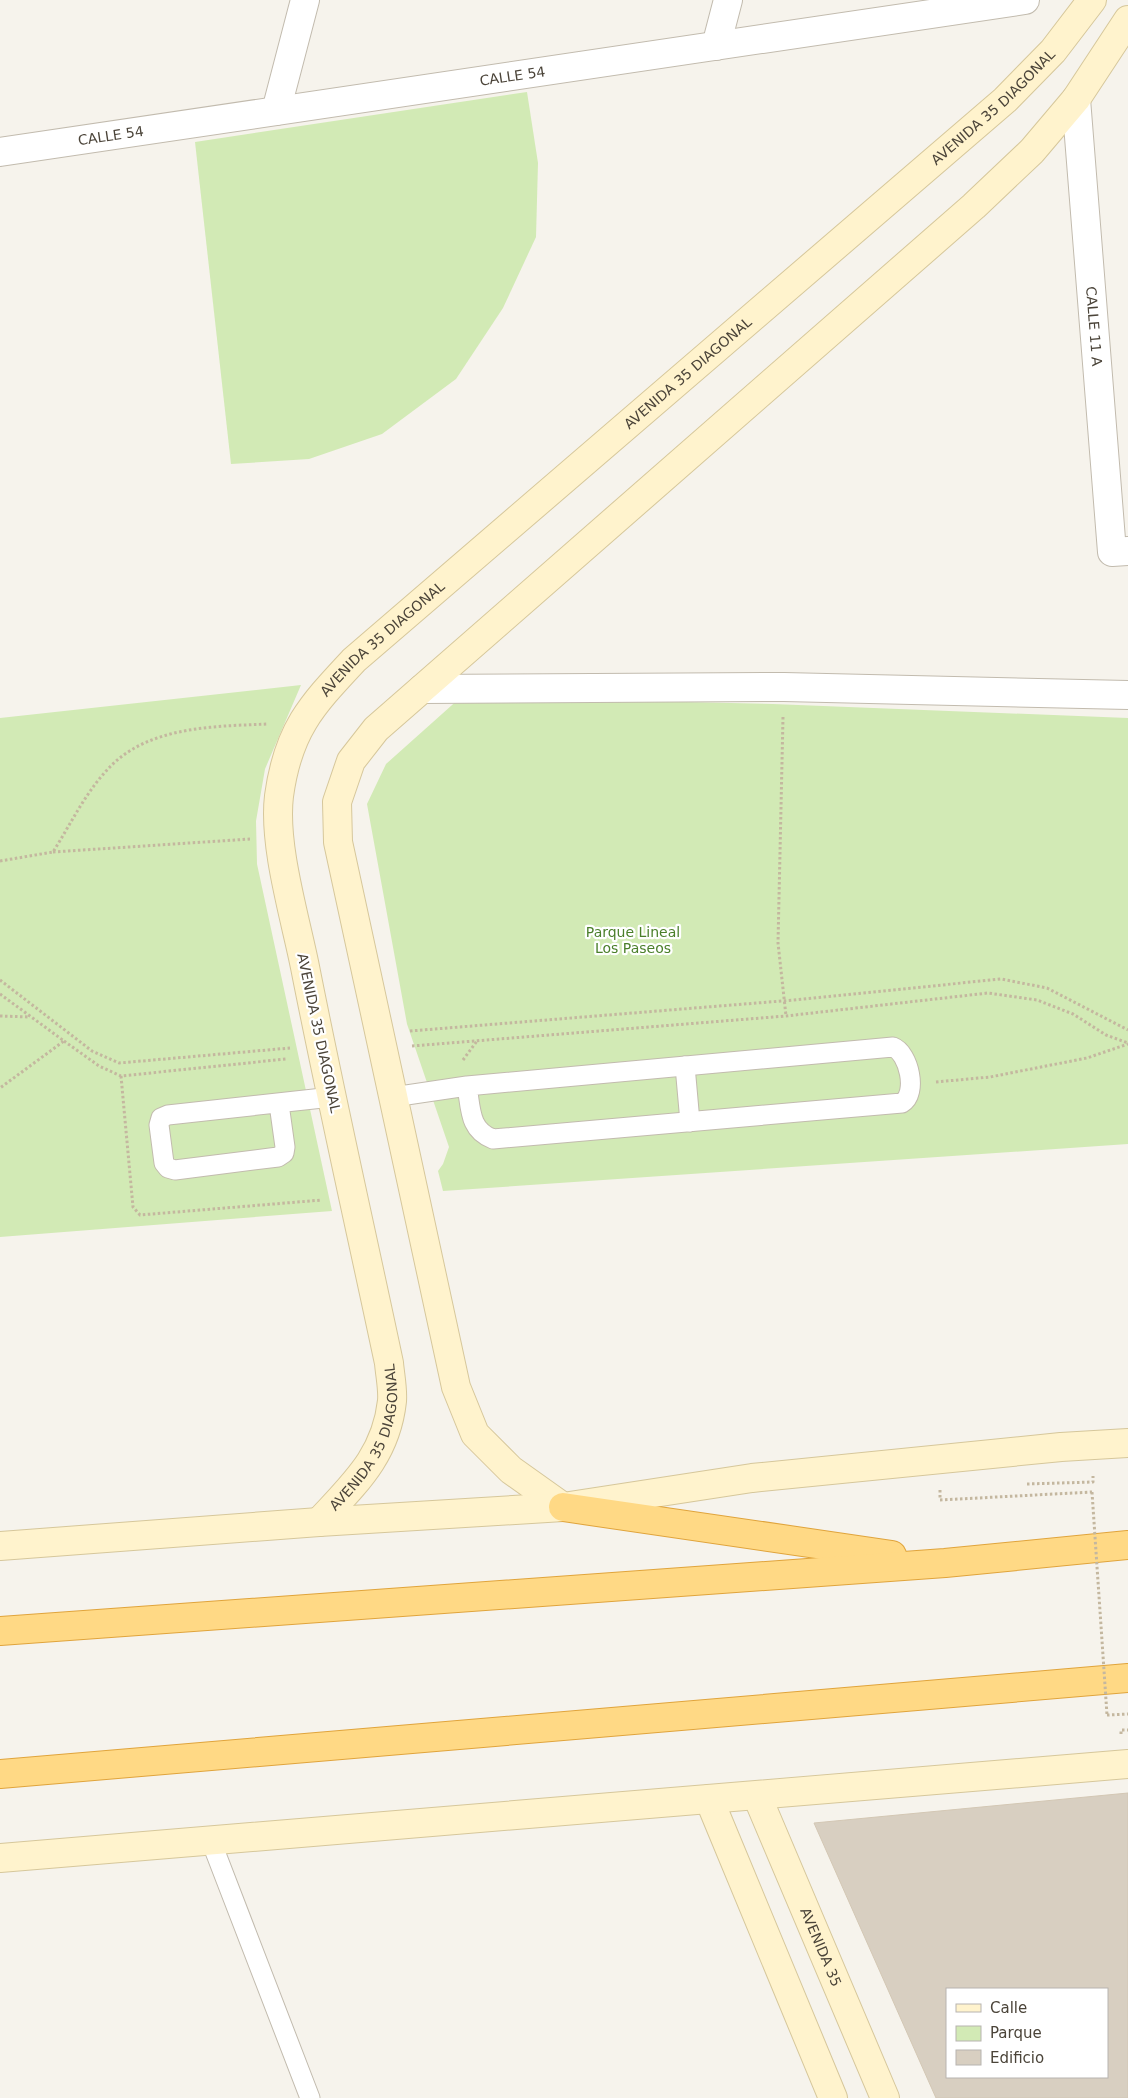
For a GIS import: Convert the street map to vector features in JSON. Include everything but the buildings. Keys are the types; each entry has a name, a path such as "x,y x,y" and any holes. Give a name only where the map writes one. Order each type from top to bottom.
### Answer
{"highway":[{"path":"563,1507 945,1563"},
{"path":"0,1631 945,1563 1128,1545"},
{"path":"0,1774 1128,1678"}],"main road":[{"name":"AVENIDA 35 DIAGONAL","path":"319,1522 364,1472 384,1440 392,1400 389,1363 278,837 279,796 288,756 301,722 313,705 354,660 1005,100 1054,51 1092,0"},
{"path":"563,1507 511,1470 475,1434 459,1395 338,842 337,802 351,761 376,729 974,206 1032,151 1076,99 1128,20"},
{"path":"0,1546 319,1522 563,1507 752,1478 1061,1447 1128,1444"},
{"path":"0,1858 1128,1764"},
{"name":"AVENIDA 35","path":"757,1796 885,2098"},
{"path":"709,1799 833,2098"}],"street":[{"path":"276,111 305,0"},
{"path":"716,46 728,0"},
{"name":"CALLE 54","path":"0,152 1025,0"},
{"name":"CALLE 11 A","path":"1076,99 1120,552"},
{"path":"422,689 784,687 1128,695"}],"lane":[{"path":"393,1097 467,1086 893,1047 900,1049 906,1057 911,1094 902,1103 493,1139 481,1134 473,1122 467,1086"},
{"path":"685,1066 690,1122"},
{"path":"279,1104 285,1147 284,1154 278,1157 175,1170 168,1168 164,1163 159,1125 162,1118 168,1115 332,1097"},
{"path":"211,1841 310,2098"}],"path":[{"path":"784,687 778,943 786,1016"},
{"path":"53,852 88,795 104,774 127,752 154,740 191,730 301,722"},
{"path":"0,861 53,852 278,837"},
{"path":"404,1031 785,1001 1001,979 1047,988 1128,1030"},
{"path":"0,980 92,1050 119,1063 296,1047"},
{"path":"409,1046 786,1016 988,993 1037,1000 1073,1014 1106,1035 1128,1043"},
{"path":"0,994 99,1066 121,1076 286,1059"},
{"path":"0,1016 31,1017"},
{"path":"0,1088 64,1041"},
{"path":"910,1084 998,1075 1087,1058 1128,1043"},
{"path":"121,1076 133,1207 140,1215 320,1201 324,1198"},
{"path":"1026,1484 1093,1482 1093,1470"},
{"path":"940,1486 940,1500 1092,1492 1107,1715 1128,1714"}],"green space":[{"path":"527,92 538,163 536,237 503,308 456,379 382,434 309,459 231,464 195,142"},
{"path":"301,685 265,769 256,821 257,864 332,1211 0,1237 0,718"},
{"name":"Parque Lineal Los Paseos","path":"461,697 773,704 1128,718 1128,1144 443,1191 438,1171 443,1164 449,1147 407,1024 367,804 386,764"}]}
